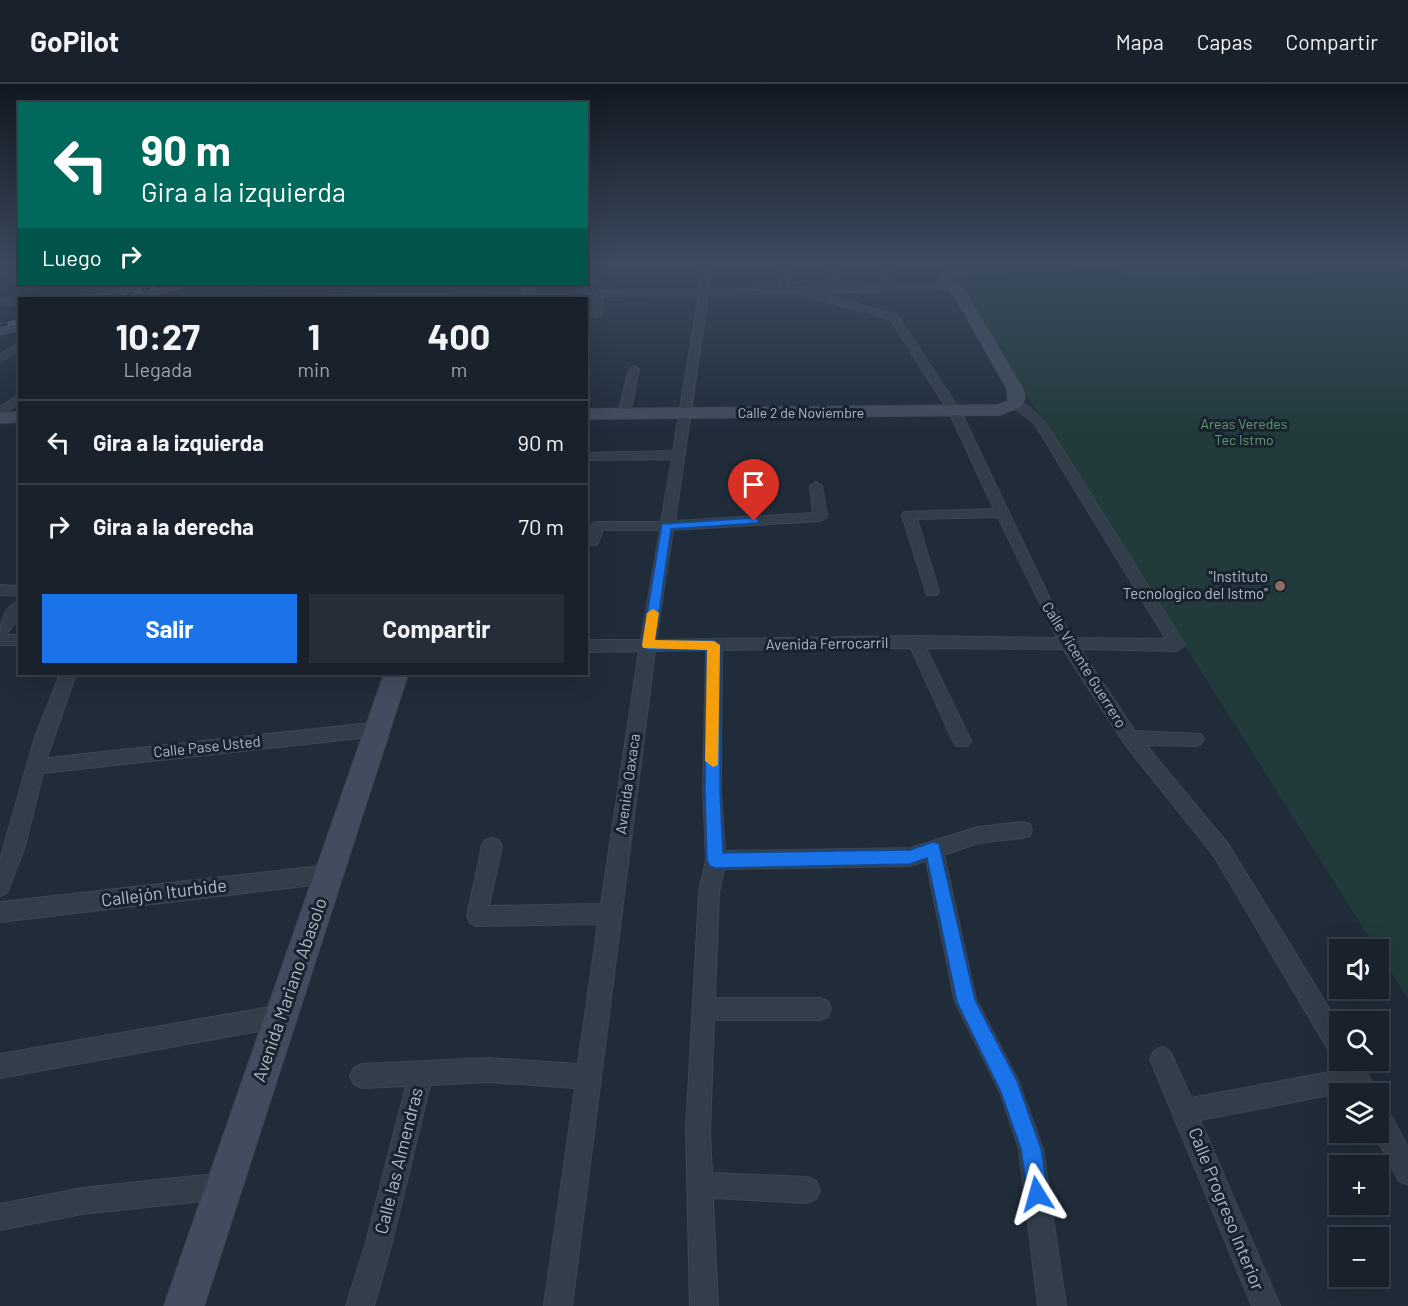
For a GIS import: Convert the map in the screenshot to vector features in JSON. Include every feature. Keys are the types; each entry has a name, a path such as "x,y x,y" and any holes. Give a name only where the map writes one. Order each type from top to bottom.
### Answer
{"street":[{"name":"Avenida Oaxaca","path":"558,1306 648,645 699,321"},
{"name":"Calle Vicente Guerrero","path":"897,321 955,412 1001,513 1068,644 1130,738 1221,850 1329,1030"},
{"path":"974,321 1015,389 1017,397 1015,404"},
{"path":"0,331 18,326"},
{"path":"1,358 18,346"},
{"path":"1,358 18,359"},
{"path":"624,414 634,369"},
{"path":"0,413 18,399"},
{"name":"Calle 2 de Noviembre","path":"588,414 955,412 999,410 1015,404"},
{"name":"Avenida Ferrocarril","path":"588,645 916,642 1177,645 1050,438 1037,420 1015,404"},
{"path":"0,418 18,417"},
{"path":"588,456 678,455"},
{"path":"592,542 598,526 666,526 820,517 816,486"},
{"path":"932,592 909,515 1001,513"},
{"path":"0,590 18,591"},
{"path":"0,632 18,609"},
{"path":"0,640 18,640"},
{"path":"916,642 962,741"},
{"path":"704,1306 698,1131 709,892 716,860 712,791 714,645"},
{"path":"0,887 15,846 35,766 68,675"},
{"name":"Avenida Mariano Abasolo","path":"184,1306 396,675"},
{"name":"Calle Pase Usted","path":"35,766 379,729"},
{"path":"1130,738 1195,739"},
{"path":"716,860 910,857 978,835 1023,830"},
{"path":"492,846 477,916 610,914"},
{"path":"933,849 966,1002 1010,1088 1031,1149 1052,1306"},
{"name":"Callejón Iturbide","path":"0,912 329,874"},
{"path":"704,1009 820,1009"},
{"path":"0,1066 281,1016"},
{"name":"Calle Progreso Interior","path":"1162,1059 1186,1111 1266,1306"},
{"name":"Calle las Almendras","path":"360,1306 378,1246 421,1074 489,1070 589,1077"},
{"path":"362,1076 421,1074"},
{"path":"1186,1111 1357,1077"},
{"path":"1389,1137 1408,1172"},
{"path":"700,1185 807,1190"},
{"path":"0,1217 82,1201 223,1186"}],"green space":[{"name":"Areas Veredes Tec Istmo","path":"980,321 1408,321 1408,999 1389,969 1389,939 1370,939"}],"railway":[{"path":"0,326 18,322"}],"slow traffic":[{"path":"653,613 648,645 714,645 713,761"}],"place":[{"name":"\"Instituto Tecnologico del Istmo\"","path":"1280,586"}],"route":[{"path":"754,521 666,526 648,645 714,645 712,791 716,860 910,857 933,849 966,1002 1010,1088 1031,1149 1037,1194"}]}
